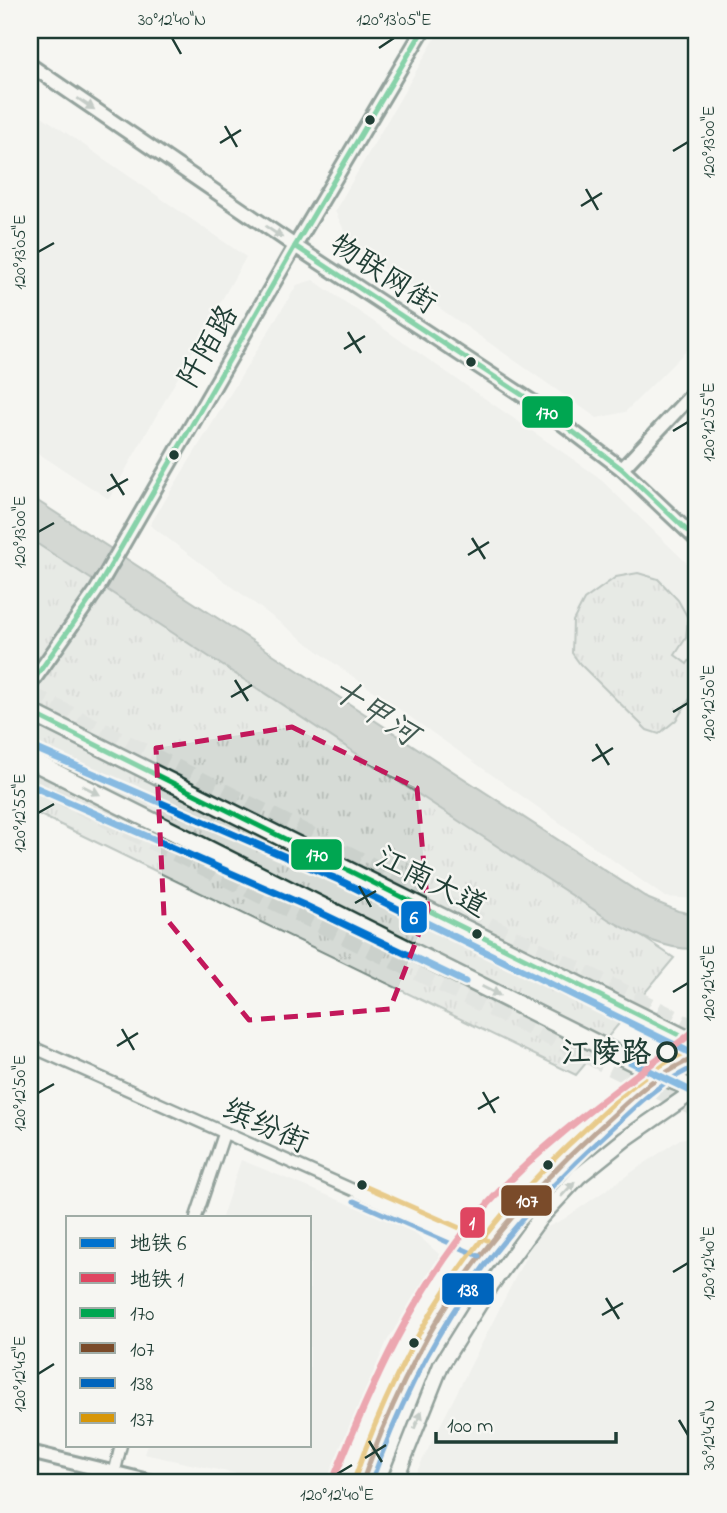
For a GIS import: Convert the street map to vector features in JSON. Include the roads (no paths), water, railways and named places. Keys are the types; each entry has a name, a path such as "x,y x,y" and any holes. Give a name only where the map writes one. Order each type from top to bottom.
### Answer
{"main road":[{"name":"江南大道","path":"30,712 697,1044"},
{"path":"31,762 659,1075 697,1089"},
{"path":"362,1483 401,1382 431,1325 483,1248 568,1155 659,1075 697,1057"},
{"path":"394,1483 441,1365 491,1285 540,1218 579,1176 625,1139 697,1089"}],"street":[{"name":"阡陌路","path":"30,685 96,591 423,30"},
{"name":"物联网街","path":"30,65 295,246 539,406 622,469 697,540"},
{"path":"622,469 697,389"},
{"name":"缤纷街","path":"30,1046 483,1248"},
{"path":"197,1216 225,1134"},
{"path":"114,1478 121,1446"},
{"path":"30,1452 114,1478 156,1483"}],"tunnel":[{"path":"30,695 697,1030"},
{"path":"30,781 697,1109"}],"metro line":[{"name":"6","path":"30,746 339,880 697,1056"},
{"name":"6","path":"30,785 304,905 465,982"},
{"name":"1","path":"332,1483 379,1373 397,1338 416,1303 460,1237 510,1181 561,1134 697,1029"},
{"name":"6","path":"629,1061 697,1094"}],"place":[{"name":"江陵路","path":"667,1052"}],"water label":[{"name":"十甲河","path":"375,711"}]}
